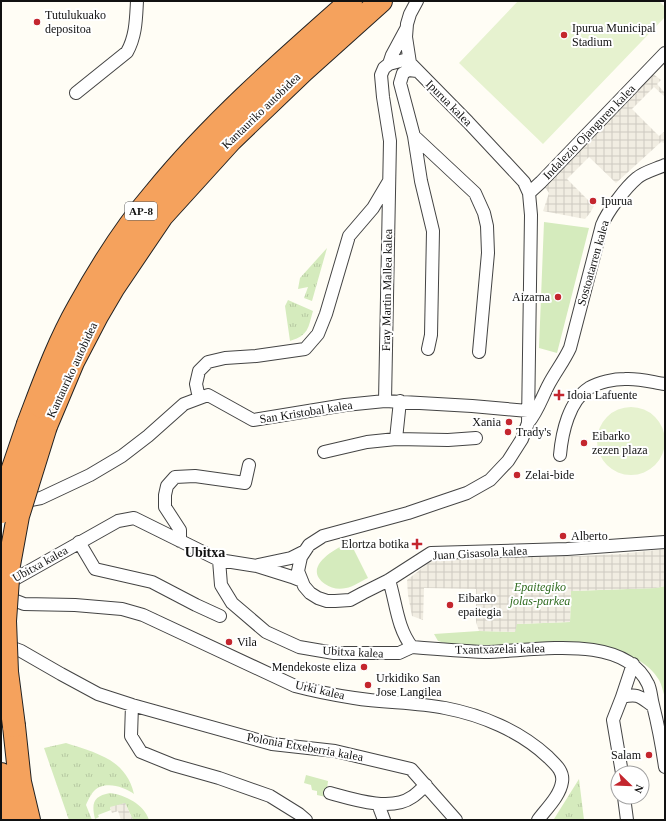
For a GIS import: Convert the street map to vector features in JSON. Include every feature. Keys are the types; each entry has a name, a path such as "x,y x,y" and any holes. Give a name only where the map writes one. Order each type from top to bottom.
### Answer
{"highway":[{"name":"Kantauriko autobidea","path":"1,512 12,471 37,425 97,316 122,275 162,216 231,140 303,71 317,45 350,1"},
{"name":"Kantauriko autobidea","path":"317,45 381,1"},
{"name":"Kantauriko autobidea","path":"30,820 20,782 7,672 5,621 9,565 37,425"},
{"path":"1,774 10,820"}],"street":[{"path":"76,93 127,52 132,43 135,29 137,1"},
{"path":"413,67 406,37 410,14 417,1"},
{"name":"Fray Martin Mallea kalea","path":"385,401 390,142 381,75 384,68 389,64 392,55 407,28"},
{"name":"Indalezio Ojanguren kalea","path":"529,192 542,182 665,52"},
{"path":"389,64 404,60 413,67"},
{"path":"413,67 403,73 400,83 414,136 421,181 433,231 431,335 428,349"},
{"name":"Ipurua kalea","path":"413,67 524,182 529,192"},
{"path":"382,82 388,78 392,78 400,83"},
{"path":"414,136 475,193 484,213 487,226 488,253 479,352"},
{"name":"Sostoatarren kalea","path":"528,417 534,415 550,383 564,362 570,348 604,218 637,178 665,165"},
{"name":"Fray Martin Mallea kalea","path":"199,398 196,384 199,371 208,362 225,358 256,356 305,349 318,334 326,314 350,236 374,208 390,180"},
{"name":"Sostoatarren kalea","path":"305,551 309,545 323,536 408,513 468,493 490,480 508,461 522,439 528,417 531,223 529,192"},
{"path":"529,377 539,383 550,383"},
{"path":"560,454 562,436 571,411 579,398 589,388 605,382 626,378 665,384"},
{"name":"San Kristobal kalea","path":"199,398 208,395 253,420 345,405 385,401 400,401 528,417"},
{"path":"1,505 41,498 90,475 122,456 148,436 184,404 199,398"},
{"path":"396,439 400,401"},
{"path":"324,452 366,442 396,439 448,440 476,438"},
{"path":"180,541 180,530 165,507 167,486 171,481 175,477 195,476 245,483 249,465"},
{"name":"Ubitxa kalea","path":"1,587 118,521 134,518 219,560 257,566 302,581"},
{"name":"Ubitxa kalea","path":"79,542 95,569 152,582 220,616"},
{"name":"Juan Gisasola kalea","path":"302,581 310,593 318,598 335,602 350,600 389,580 431,553 567,549 665,542"},
{"path":"302,581 298,572 301,557 305,551"},
{"name":"Ubitxa kalea","path":"257,566 291,558 305,551"},
{"name":"Ubitxa kalea","path":"219,560 222,585 232,603 266,632 299,647 334,653 399,653 412,647"},
{"path":"389,580 402,630 406,640 412,647"},
{"name":"Urki kalea","path":"1,587 6,597 24,604 75,605 122,609 143,615 295,686 317,692 354,698 444,708 474,715 498,725 539,748 559,768 562,774 562,782 559,792 538,820"},
{"name":"Polonia Etxeberria kalea","path":"1,643 21,651 98,694 132,706 272,744 335,751 411,769 456,820"},
{"name":"Txantxazelai kalea","path":"412,647 486,652 558,647 589,650 623,658 632,664 648,684 657,718 665,767"},
{"path":"621,765 613,720 632,664"},
{"path":"620,700 632,695 641,697 653,706"},
{"path":"132,706 131,736 141,752 174,765 219,778 270,796 306,820"},
{"path":"330,793 378,804 393,804 411,798 426,785"},
{"path":"378,804 384,820"},
{"path":"625,805 627,820"}],"green space":[{"path":"518,1 659,1 665,7 665,17 543,144 459,63"},
{"path":"544,222 589,228 557,353 539,348"},
{"path":"327,248 312,301 304,298 308,287 298,289 300,278"},
{"path":"288,300 313,311 307,330 301,336 290,341 285,306"},
{"path":"631,407 644,409 655,417 663,428 665,441 663,454 655,465 644,473 631,475 618,473 607,465 599,454 597,441 599,428 607,417 618,409"},
{"path":"350,542 368,578 343,589 330,587 319,578 317,571 319,565 330,553"},
{"path":"665,586 665,698 660,682 650,669 634,658 614,651 465,649 438,641 434,634 479,631 515,632 516,624 570,622 571,591 656,588"},
{"path":"66,743 99,754 117,765 130,782 134,794 120,787 109,785 98,788 94,791 86,805 92,820 69,820 44,748"},
{"path":"306,775 328,781 326,797 317,795 317,791 312,790 311,785 304,783"},
{"path":"579,779 584,820 555,820 554,819"},
{"path":"110,793 133,801 143,809 149,820 133,820 125,803 110,808 111,810 98,815 99,817 95,819 93,808 95,801 100,796"}],"shaded area":[{"path":"648,70 661,80 657,84 665,93 665,97 654,87 632,109 659,136 665,131 665,142 661,142 616,183 589,157 567,179 594,206 585,219 543,211 549,193 541,182"},
{"path":"665,549 665,586 656,588 571,591 570,622 517,624 515,632 479,631 476,622 476,589 424,588 423,620 412,616 407,580 431,561 468,557 580,556 620,554"},
{"path":"125,803 133,820 121,820 118,811 112,813 110,807"}],"place":[{"name":"Tutulukuako depositoa","path":"37,22"},
{"name":"Ipurua Municipal Stadium","path":"564,35"},
{"name":"Ipurua","path":"593,201"},
{"name":"Aizarna","path":"558,297"},
{"name":"Idoia Lafuente","path":"559,395"},
{"name":"Xania","path":"509,422"},
{"name":"Trady's","path":"508,432"},
{"name":"Eibarko zezen plaza","path":"584,443"},
{"name":"Zelai-bide","path":"517,475"},
{"name":"Alberto","path":"563,536"},
{"name":"Elortza botika","path":"417,544"},
{"name":"Eibarko epaitegia","path":"450,605"},
{"name":"Vila","path":"229,642"},
{"name":"Mendekoste eliza","path":"364,667"},
{"name":"Urkidiko San Jose Langilea","path":"368,685"},
{"name":"Salam","path":"649,755"}],"district":[{"name":"Ubitxa","path":"205,552"}],"park label":[{"name":"Epaitegiko jolas-parkea","path":"540,594"}]}
